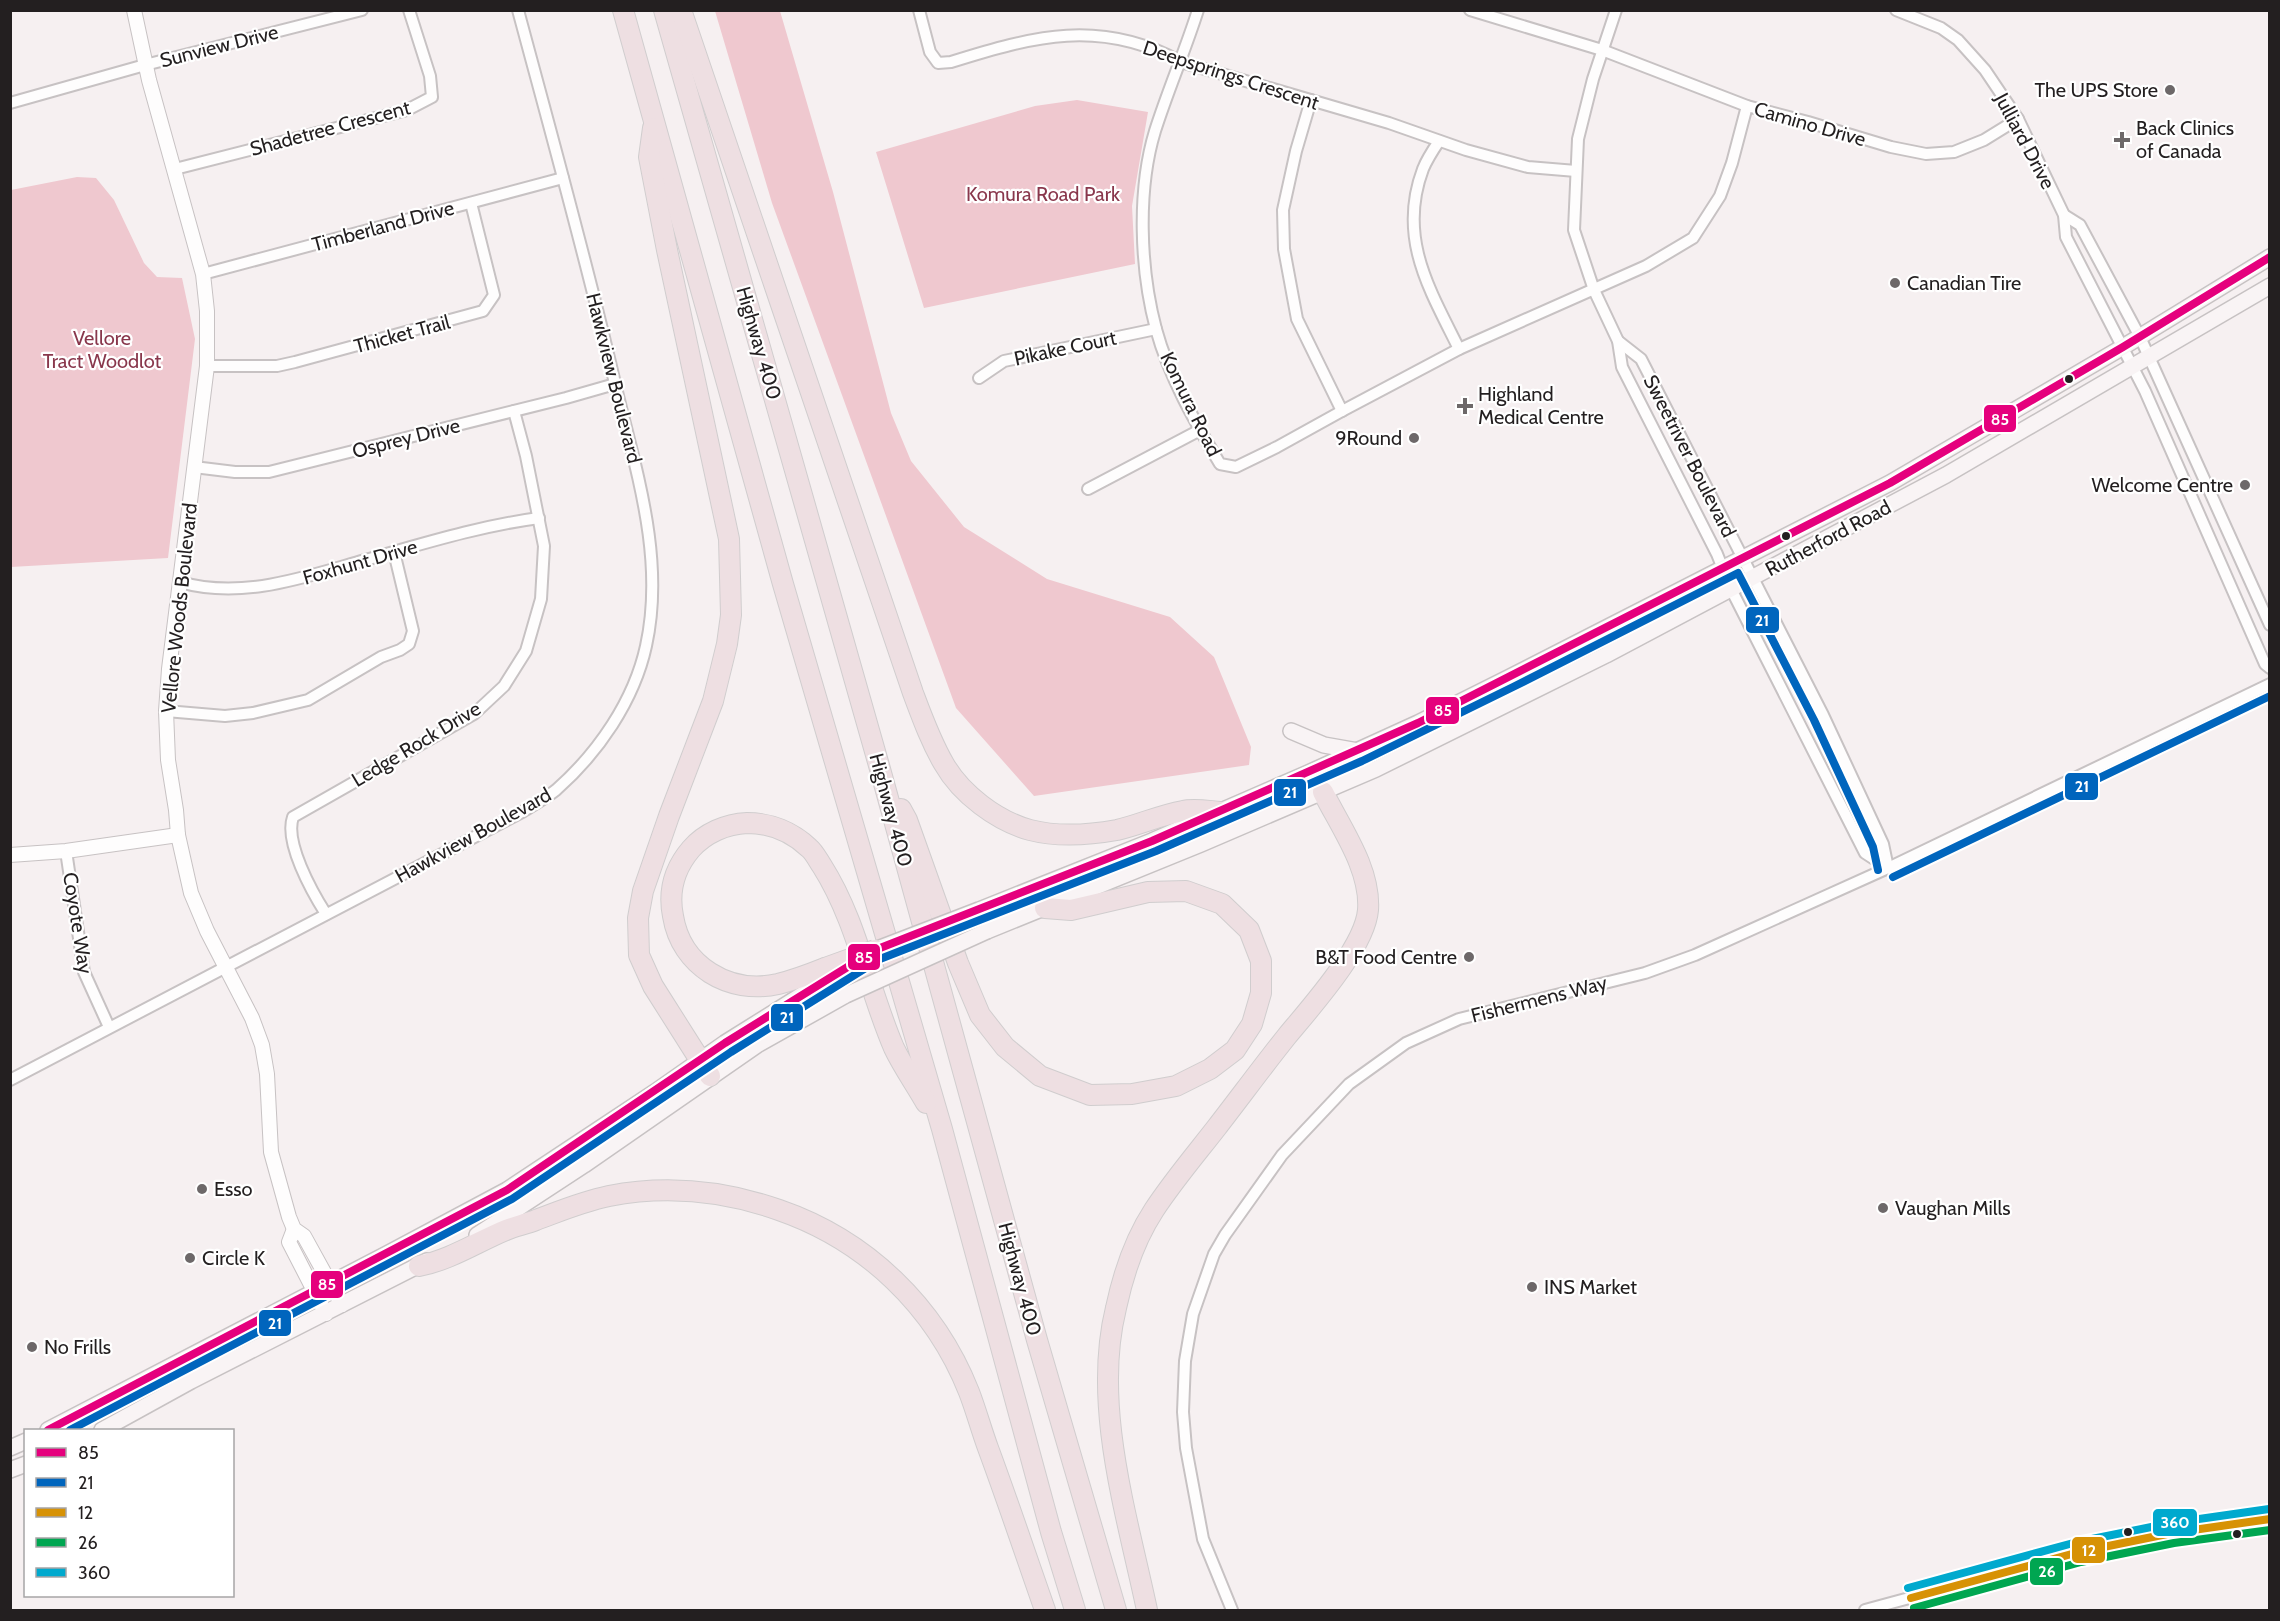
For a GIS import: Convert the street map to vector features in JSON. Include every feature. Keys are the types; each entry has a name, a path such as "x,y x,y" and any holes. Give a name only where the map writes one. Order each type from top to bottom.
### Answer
{"highway":[{"name":"Highway 400","path":"623,10 783,584 942,1130 1075,1611"},
{"name":"Highway 400","path":"664,10 880,769 1037,1340 1116,1611"},
{"path":"681,10 913,693 930,738 945,767 964,790 979,803 1006,820 1030,830 1062,834 1090,833 1118,830 1185,810 1220,812"},
{"path":"654,117 649,157 729,539 731,615 727,644 713,701 642,891 638,918 639,955 653,986 705,1068"},
{"path":"880,769 907,820 958,963 980,1015 1005,1047 1040,1076 1090,1095 1132,1095 1176,1086 1210,1069 1235,1050 1252,1024 1261,993 1261,961 1249,930 1222,904 1186,891 1158,891 1071,910 1045,908"},
{"path":"1147,1611 1119,1480 1110,1422 1108,1363 1115,1309 1133,1251 1153,1212 1188,1163 1343,964 1365,925 1368,909 1366,884 1356,856 1323,792"},
{"path":"875,950 829,972 776,984 748,986 713,975 697,965 686,951 675,930 671,907 671,887 680,862 696,843 715,830 740,823 761,823 782,829 810,848 837,894 895,1048 942,1130"},
{"path":"418,1266 436,1262 508,1229 575,1204 612,1196 673,1191 719,1193 758,1202 802,1218 845,1240 880,1266 909,1295 927,1315 947,1347 968,1391 1045,1611"}],"main road":[{"name":"Rutherford Road","path":"875,950 1152,841 1358,751 1449,708 1890,483 2140,337 2270,257"},
{"name":"Rutherford Road","path":"52,1429 507,1190 705,1068 757,1045 846,995 987,931 1376,769 1606,655 1946,475 2266,287"},
{"path":"1291,731 1324,745 1358,751"},
{"path":"1306,774 1323,792"},
{"name":"Rutherford Road","path":"106,1429 191,1382 482,1232 584,1165 705,1068 725,1042 829,972"},
{"path":"10,1448 24,1442"}],"street":[{"name":"Vellore Woods Boulevard","path":"134,10 146,65 203,274 208,322 207,366 169,669 166,711 168,760 178,835 197,910 252,1018 262,1045 267,1074 271,1152 289,1217 294,1229 304,1236 342,1305"},
{"name":"Sunview Drive","path":"10,103 146,65 363,10"},
{"name":"Shadetree Crescent","path":"175,169 407,110 432,97 430,76 409,10"},
{"name":"Hawkview Boulevard","path":"10,1080 522,812 554,792 597,747 627,697 646,646 654,592 653,567 631,442 518,10"},
{"name":"Deepsprings Crescent","path":"919,10 930,52 938,63 951,62 1038,38 1065,34 1108,36 1157,51 1181,62 1311,100 1438,141 1528,166 1576,171"},
{"name":"Komura Road","path":"1198,10 1155,132 1145,184 1144,246 1156,329 1185,401 1220,465 1236,467 1459,349 1646,266 1693,238 1720,196 1732,163 1747,106"},
{"name":"Camino Drive","path":"1470,10 1602,50 1747,106 1891,147 1926,154 1954,152 1984,140 2018,119"},
{"name":"Sweetriver Boulevard","path":"1616,10 1602,50 1578,139 1574,230 1594,290 1618,341 1622,367 1723,569 1731,590 1865,853 1888,868"},
{"name":"Julliard Drive","path":"1896,10 1941,28 1958,40 1985,70 2018,119 2064,215 2066,237 2132,366 2213,542 2265,664 2270,668"},
{"path":"1311,100 1296,151 1283,210 1284,249 1297,319 1342,411"},
{"path":"1438,141 1423,169 1416,197 1413,230 1418,261 1459,349"},
{"name":"Timberland Drive","path":"203,274 563,178"},
{"name":"Thicket Trail","path":"207,366 277,366 483,312 494,295 471,203"},
{"name":"Julliard Drive","path":"2064,215 2080,225 2140,337 2270,625"},
{"name":"Pikake Court","path":"979,378 1004,361 1156,329"},
{"name":"Sweetriver Boulevard","path":"1618,341 1641,359 1823,715 1883,844 1888,868"},
{"name":"Osprey Drive","path":"194,466 235,472 269,472 615,384"},
{"name":"Ledge Rock Drive","path":"326,914 317,900 296,851 289,827 293,817 474,714 504,686 526,651 541,599 544,546 514,411"},
{"path":"1088,489 1200,430"},
{"name":"Foxhunt Drive","path":"180,582 194,586 262,587 292,581 489,526 539,519"},
{"path":"166,711 225,716 253,713 308,700 381,657 409,644 412,631 394,552"},
{"name":"Fishermens Way","path":"1232,1611 1203,1539 1183,1412 1185,1361 1193,1314 1214,1254 1225,1235 1282,1155 1349,1084 1406,1043 1460,1019 1645,973 1695,955 1888,868 2270,684"},
{"path":"10,855 66,851 178,835"},
{"name":"Coyote Way","path":"66,851 84,972 110,1027"},
{"name":"Vellore Woods Boulevard","path":"294,1229 290,1242 326,1314"},
{"path":"1864,1611 2079,1552 2172,1533 2270,1519"},
{"path":"1910,1611 1911,1598"},
{"path":"1911,1598 1920,1611"}],"green space":[{"path":"715,11 780,11 833,192 891,413 911,461 964,527 1047,579 1170,617 1214,657 1251,747 1249,765 1034,796 956,708 772,203"},
{"name":"Komura Road Park","path":"1077,100 1148,112 1132,206 1135,264 924,308 876,152 1035,106"},
{"name":"Vellore Tract Woodlot","path":"77,177 96,178 114,200 144,263 157,277 182,278 195,339 168,558 11,567 11,190"}],"transit line":[{"name":"85","path":"50,1429 507,1190 725,1043 875,950 1152,841 1418,723 1890,483 2123,347 2270,257"},
{"name":"21","path":"72,1429 512,1199 731,1052 880,959 1156,851 1362,761 1738,573 1814,720 1873,847 1878,870"},
{"name":"21","path":"1893,877 2270,696"},
{"name":"360","path":"1908,1588 2077,1542 2171,1523 2269,1509"},
{"name":"12","path":"1911,1598 2079,1552 2172,1533 2270,1519"},
{"name":"26","path":"1914,1608 2081,1562 2174,1543 2270,1530"}],"place":[{"name":"The UPS Store","path":"2170,90"},
{"name":"Back Clinics of Canada","path":"2122,140"},
{"name":"Canadian Tire","path":"1895,283"},
{"name":"Highland Medical Centre","path":"1465,406"},
{"name":"9Round","path":"1414,438"},
{"name":"Welcome Centre","path":"2245,485"},
{"name":"B&T Food Centre","path":"1469,957"},
{"name":"Esso","path":"202,1189"},
{"name":"Vaughan Mills","path":"1883,1208"},
{"name":"Circle K","path":"190,1258"},
{"name":"INS Market","path":"1532,1287"},
{"name":"No Frills","path":"32,1347"}]}
